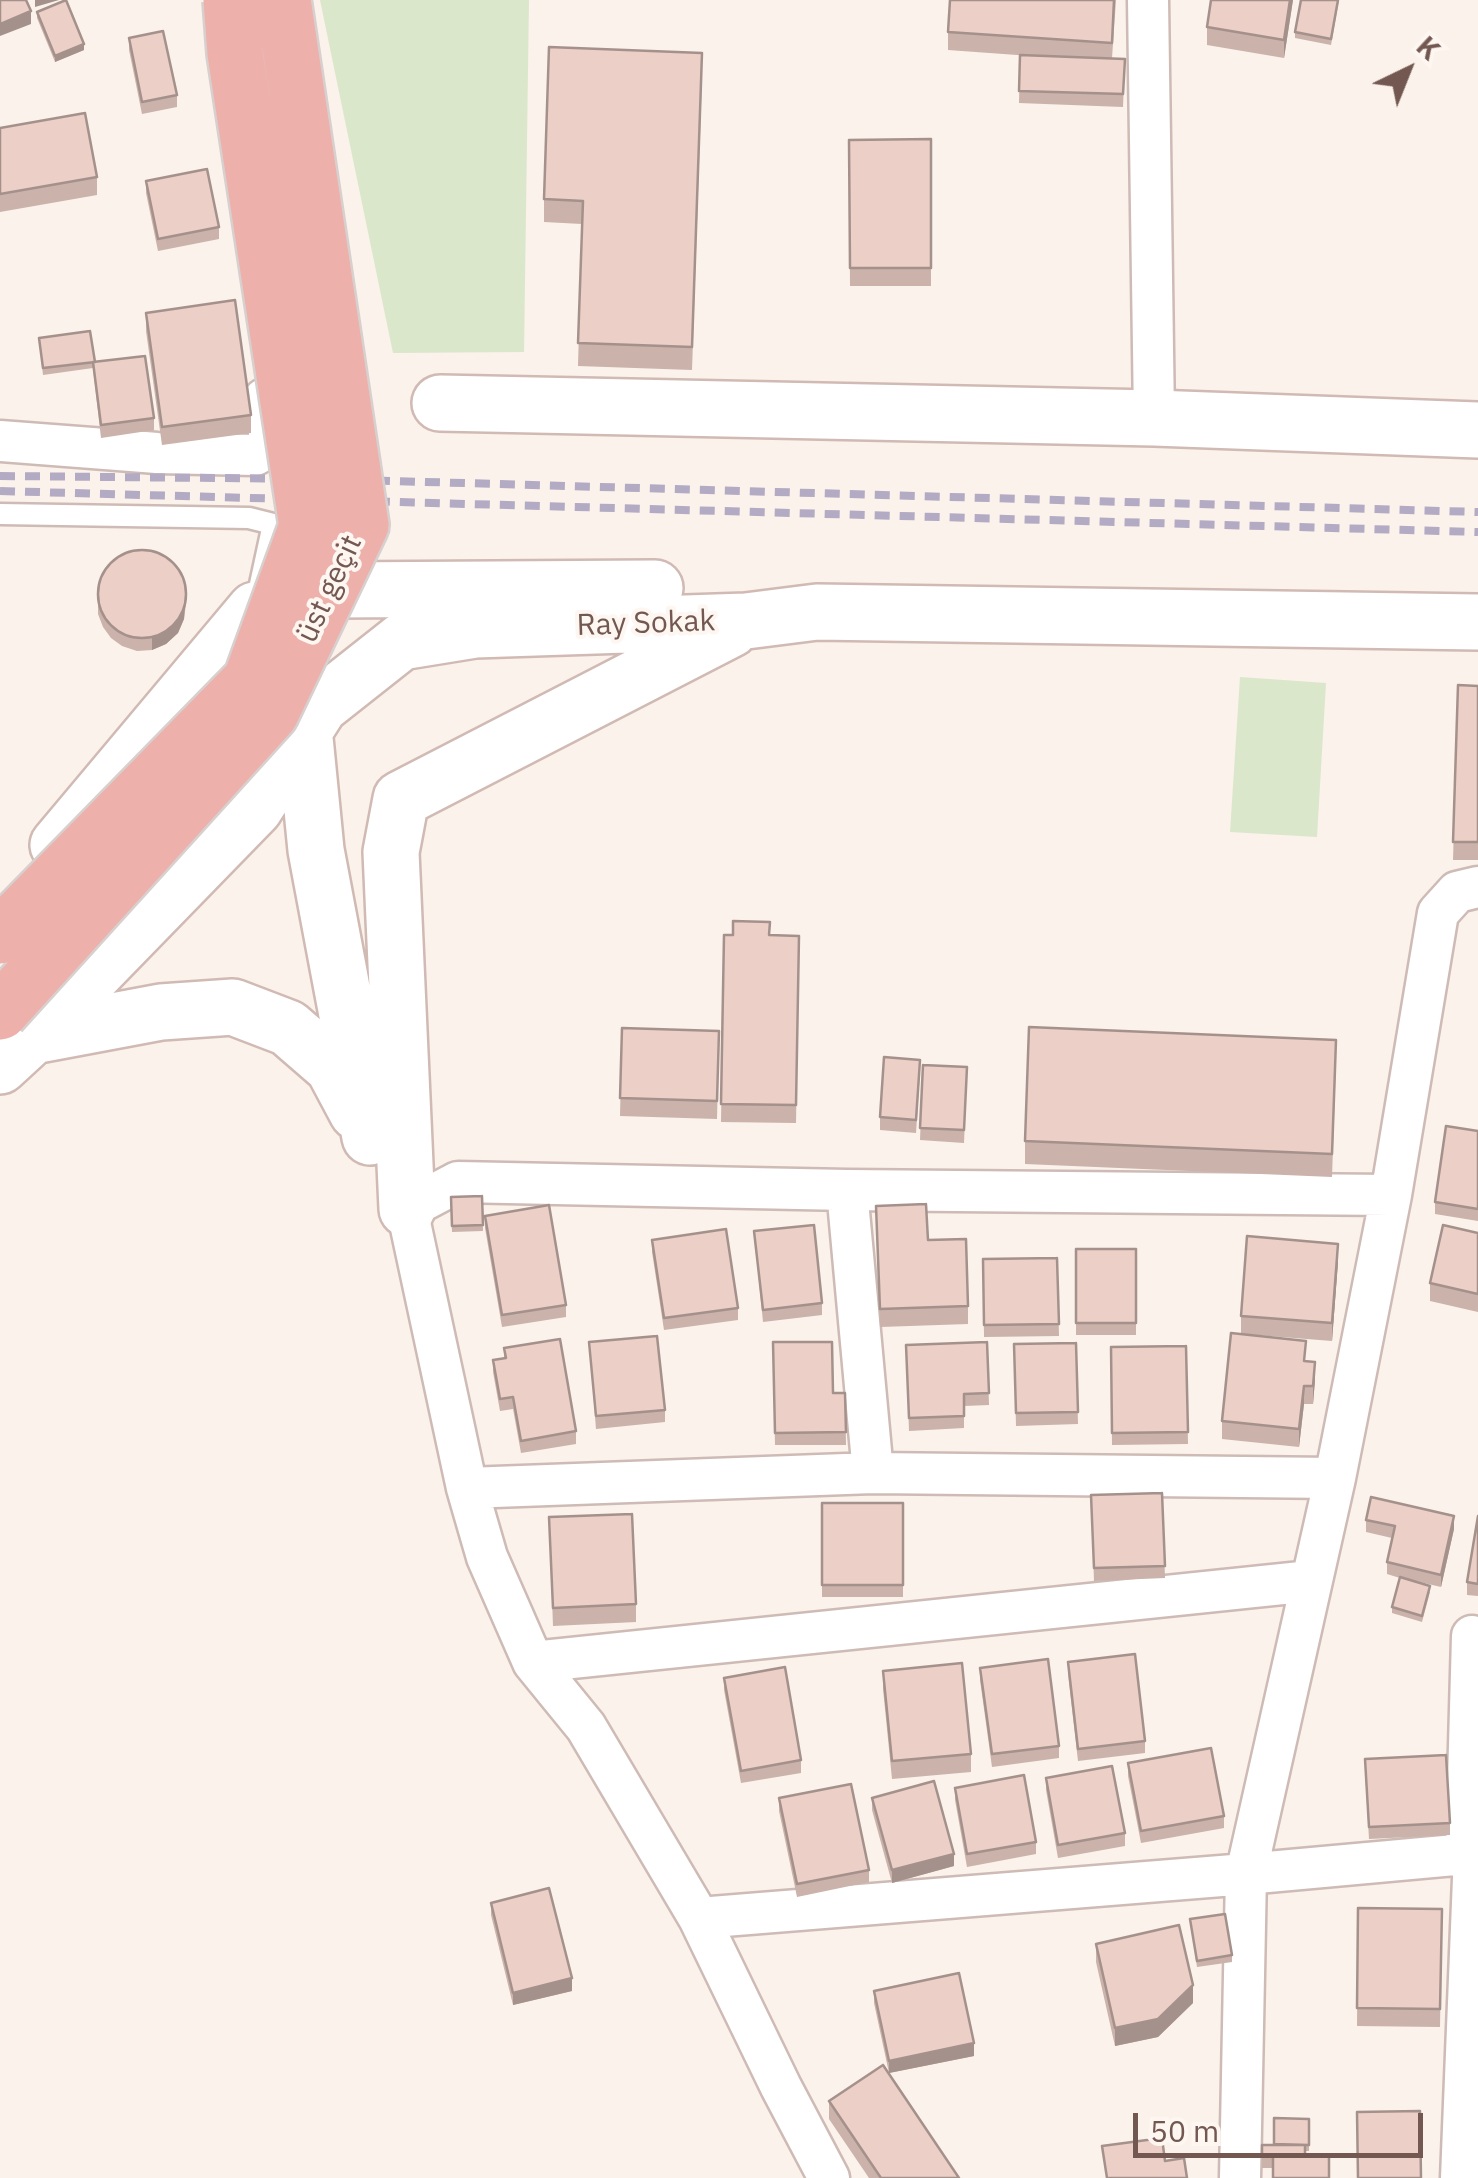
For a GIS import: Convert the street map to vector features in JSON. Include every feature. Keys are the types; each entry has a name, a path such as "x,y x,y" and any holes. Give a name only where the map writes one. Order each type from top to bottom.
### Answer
{"highway":[{"path":"0,936 251,680 308,526 230,0"},
{"name":"üst geçit","path":"11,1038 271,713 360,525 283,0"}],"street":[{"path":"0,442 157,454 256,455 271,446 205,0"},
{"path":"1148,0 1154,418"},
{"path":"440,403 1154,418 1478,430"},
{"path":"0,907 272,606 335,590 1478,595"},
{"path":"272,606 304,732 316,850 370,1137"},
{"name":"Ray Sokak","path":"11,1038 255,808 320,706 402,642 475,630 746,621 816,612 1478,622"},
{"path":"746,621 402,799 391,852 408,1209 486,1556 533,1662 586,1727 699,1918 829,2178"},
{"path":"1240,2178 1246,1874 1335,1478 1392,1195 1438,913 1457,892 1478,887"},
{"path":"11,1038 161,1012 233,1007 288,1028 333,1067 408,1209"},
{"path":"408,1209 458,1182 1392,1195"},
{"path":"847,1190 873,1472"},
{"path":"468,1488 873,1472 1335,1478"},
{"path":"533,1662 1311,1580"},
{"path":"1461,2178 1473,1854 1472,1636"},
{"path":"699,1918 1473,1854"}],"lane":[{"path":"0,514 249,518 273,524 272,606"}],"green space":[{"path":"320,0 529,0 524,352 393,353"},
{"path":"1240,677 1326,683 1317,837 1230,832"}],"building":[{"path":"0,0 26,0 31,11 0,24"},
{"path":"66,0 84,44 55,56 37,12"},
{"path":"950,0 1114,0 1112,43 948,32"},
{"path":"1211,0 1290,0 1284,40 1207,27"},
{"path":"1301,0 1338,0 1331,39 1295,32"},
{"path":"163,31 177,95 142,102 129,38"},
{"path":"549,47 702,53 692,347 578,343 583,201 544,199"},
{"path":"1020,55 1125,59 1123,94 1019,91"},
{"path":"85,113 97,177 0,194 0,128"},
{"path":"931,139 931,268 850,268 849,140"},
{"path":"207,169 219,227 158,239 146,181"},
{"path":"235,300 251,415 162,427 146,313"},
{"path":"90,331 95,362 43,368 39,338"},
{"path":"145,356 154,418 101,425 93,362"},
{"path":"142,550 173,563 186,594 173,625 142,638 111,625 98,594 111,563"},
{"path":"1458,685 1478,686 1478,842 1453,842"},
{"path":"733,921 770,922 769,935 799,936 796,1105 721,1104 724,935 733,935"},
{"path":"1029,1027 1336,1040 1332,1154 1025,1141"},
{"path":"622,1028 719,1031 717,1101 620,1098"},
{"path":"884,1057 920,1060 916,1120 880,1117"},
{"path":"923,1065 967,1067 964,1130 920,1128"},
{"path":"1446,1126 1478,1131 1478,1209 1435,1202"},
{"path":"482,1196 483,1225 452,1226 451,1197"},
{"path":"926,1204 928,1240 966,1239 968,1306 880,1309 876,1206"},
{"path":"549,1205 566,1305 502,1315 485,1216"},
{"path":"814,1225 822,1303 763,1310 754,1231"},
{"path":"1443,1225 1478,1233 1478,1294 1430,1283"},
{"path":"726,1229 738,1308 664,1318 652,1240"},
{"path":"1247,1236 1338,1244 1332,1323 1241,1316"},
{"path":"1076,1249 1136,1249 1136,1323 1076,1323"},
{"path":"1057,1258 1059,1324 984,1325 983,1259"},
{"path":"1231,1333 1306,1341 1304,1361 1315,1362 1313,1386 1304,1386 1299,1429 1222,1421"},
{"path":"657,1336 665,1410 596,1416 589,1342"},
{"path":"560,1339 576,1431 521,1441 513,1397 500,1399 493,1360 506,1358 504,1348"},
{"path":"773,1342 832,1342 833,1393 845,1393 846,1432 775,1433"},
{"path":"987,1342 989,1393 964,1394 964,1416 909,1418 906,1345"},
{"path":"1076,1343 1078,1412 1016,1413 1014,1344"},
{"path":"1186,1346 1188,1432 1112,1433 1111,1347"},
{"path":"1162,1493 1165,1566 1094,1568 1091,1495"},
{"path":"1371,1497 1454,1516 1441,1575 1387,1562 1395,1526 1366,1520"},
{"path":"822,1503 903,1503 903,1585 822,1585"},
{"path":"632,1514 636,1604 553,1608 549,1517"},
{"path":"1478,1516 1478,1584 1467,1582"},
{"path":"1400,1577 1430,1586 1422,1616 1392,1607"},
{"path":"1135,1654 1145,1741 1078,1749 1068,1662"},
{"path":"1048,1659 1059,1746 992,1754 980,1668"},
{"path":"962,1663 971,1754 892,1761 883,1671"},
{"path":"785,1667 801,1760 741,1771 724,1678"},
{"path":"1211,1748 1224,1816 1141,1831 1128,1763"},
{"path":"1446,1755 1450,1823 1369,1827 1365,1759"},
{"path":"1112,1766 1125,1833 1058,1845 1046,1778"},
{"path":"1024,1775 1036,1842 967,1854 955,1788"},
{"path":"934,1781 954,1854 892,1870 872,1798"},
{"path":"851,1784 869,1870 797,1884 779,1798"},
{"path":"549,1888 572,1978 513,1993 491,1903"},
{"path":"1358,1908 1442,1909 1440,2009 1357,2008"},
{"path":"1225,1914 1232,1955 1197,1961 1190,1919"},
{"path":"1179,1925 1193,1985 1158,2019 1115,2028 1096,1944"},
{"path":"959,1973 974,2043 889,2061 874,1991"},
{"path":"883,2065 959,2178 881,2178 829,2101"},
{"path":"1420,2111 1421,2178 1358,2178 1357,2112"},
{"path":"1274,2118 1309,2119 1309,2145 1274,2144"},
{"path":"1162,2138 1165,2161 1184,2158 1187,2178 1107,2178 1102,2146"},
{"path":"1262,2145 1305,2145 1305,2156 1329,2156 1329,2178 1273,2178 1273,2156 1262,2156"}],"railway":[{"path":"0,476 322,479 1478,512"},
{"path":"0,491 1478,532"}]}
